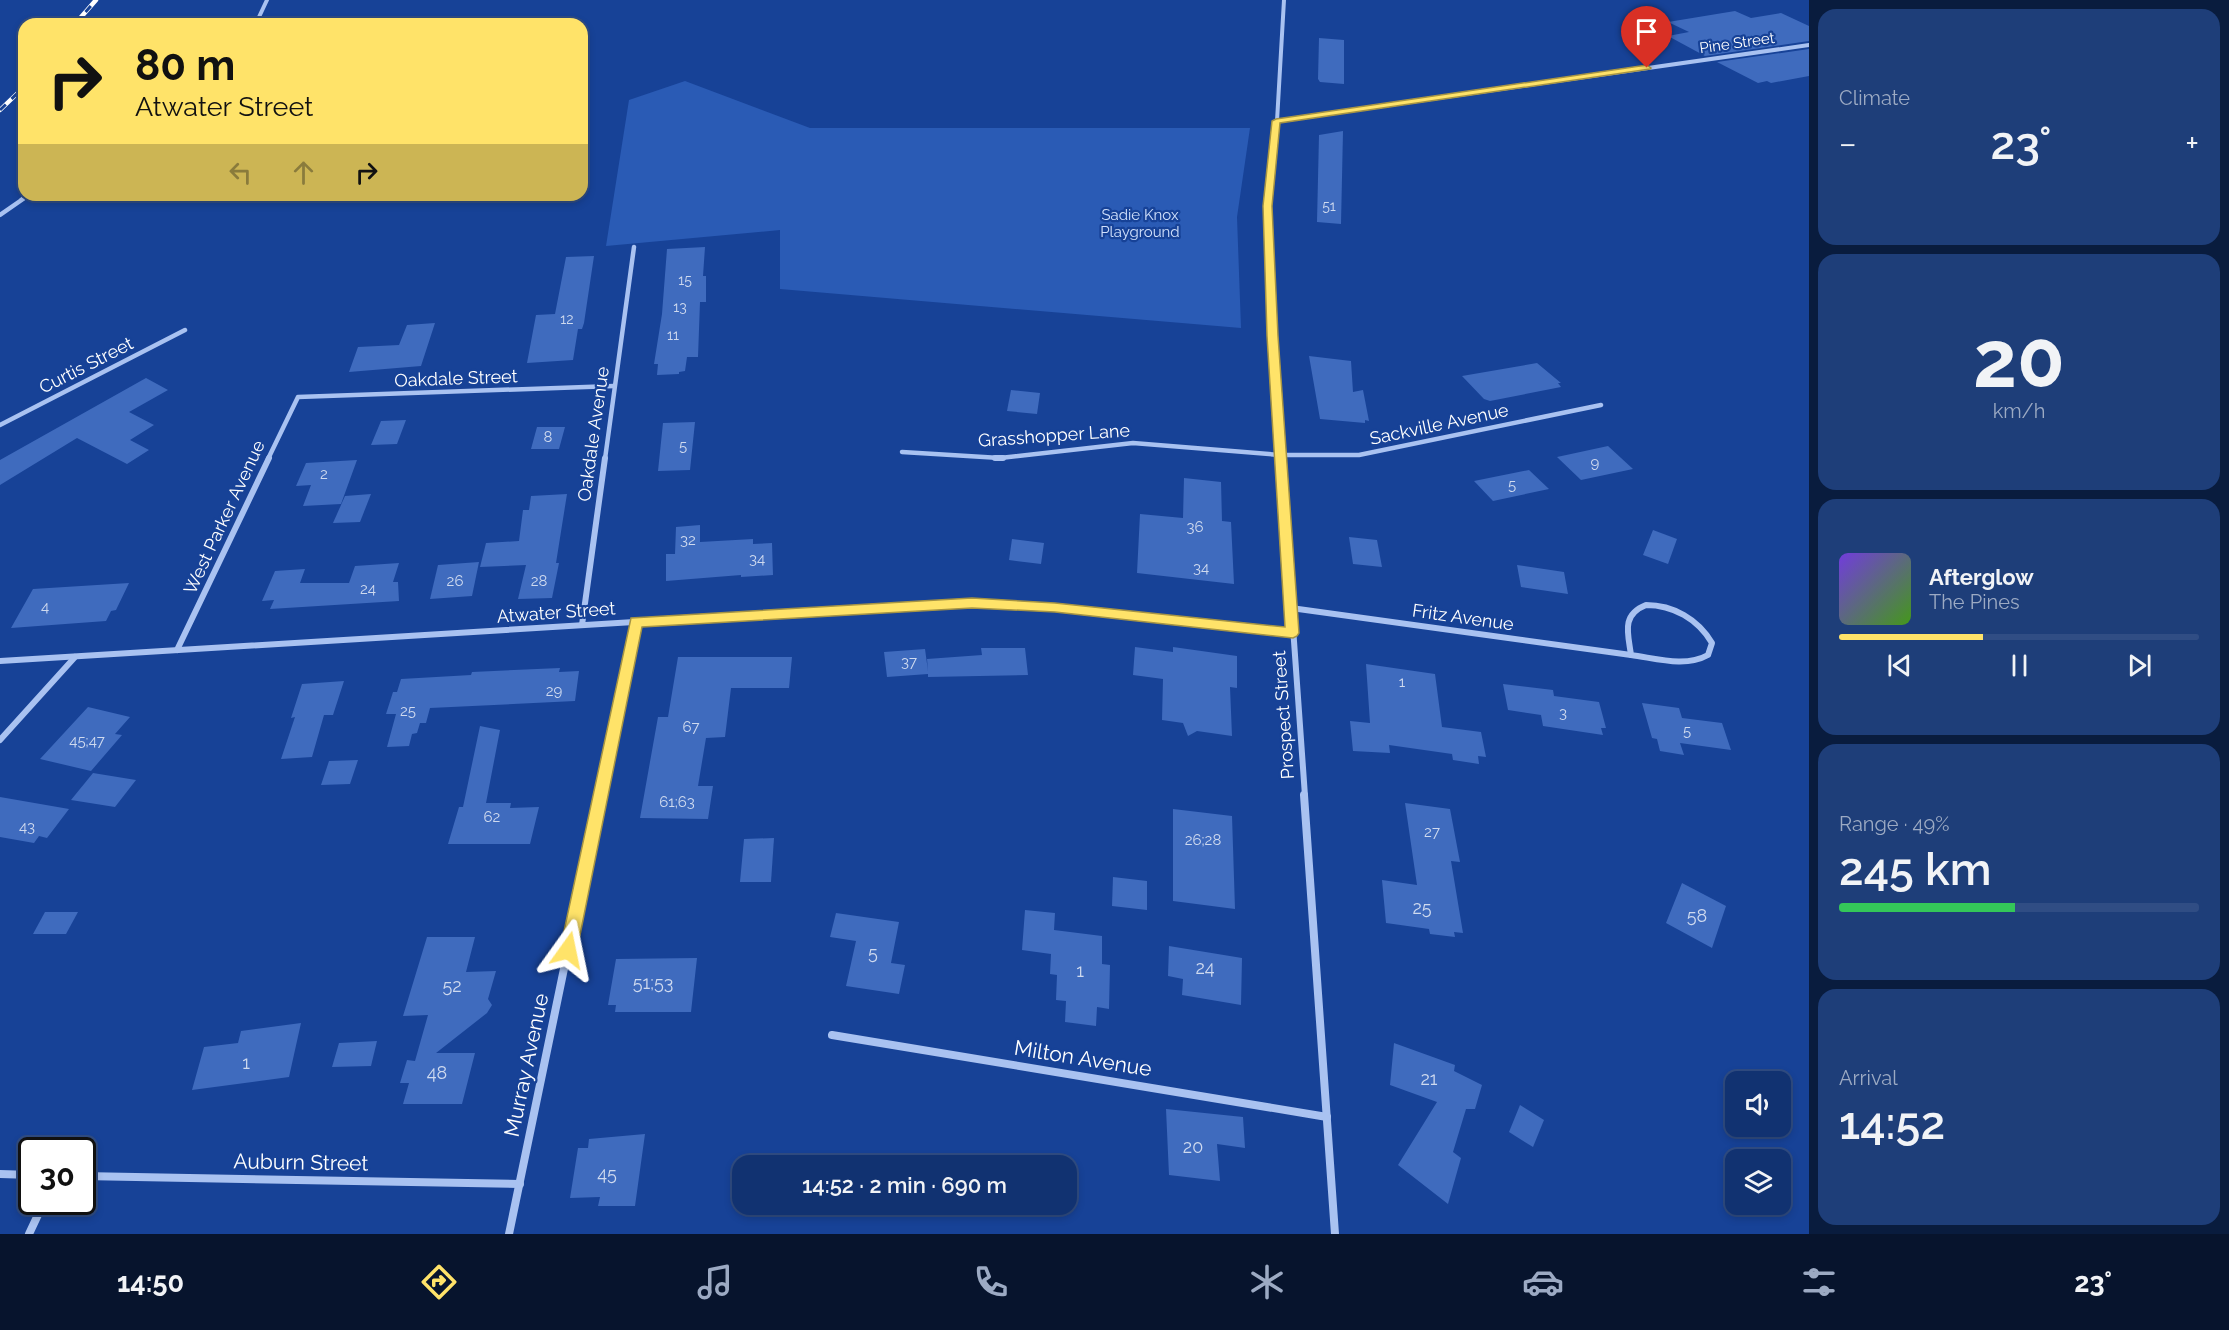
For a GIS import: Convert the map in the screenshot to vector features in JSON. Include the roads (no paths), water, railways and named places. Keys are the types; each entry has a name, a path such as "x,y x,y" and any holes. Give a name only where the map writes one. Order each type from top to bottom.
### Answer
{"street":[{"path":"258,18 267,0"},
{"name":"Prospect Street","path":"1284,0 1268,206 1272,336 1335,1234"},
{"name":"Pine Street","path":"1276,121 1809,45"},
{"path":"0,215 20,201"},
{"name":"Oakdale Avenue","path":"582,625 634,246"},
{"name":"Curtis Street","path":"0,425 185,330"},
{"name":"Oakdale Street","path":"298,397 614,386"},
{"name":"West Parker Avenue","path":"177,650 298,397"},
{"name":"Sackville Avenue","path":"1280,455 1323,457 1359,455 1601,405"},
{"name":"Grasshopper Lane","path":"902,452 1000,458 1133,443 1280,455"},
{"name":"Atwater Street","path":"0,662 972,603 1065,608 1293,633"},
{"name":"Fritz Avenue","path":"1291,608 1631,655 1695,661 1708,655 1712,643 1706,631 1686,614 1660,606 1644,606 1633,612 1628,621 1631,655"},
{"name":"Murray Avenue","path":"509,1234 636,622"},
{"path":"0,740 75,657"},
{"name":"Milton Avenue","path":"832,1035 1327,1116"},
{"path":"0,1174 18,1175"},
{"name":"Auburn Street","path":"96,1176 520,1184"},
{"path":"29,1234 38,1215"}],"railway":[{"path":"80,18 96,0"},
{"path":"0,110 18,93"}],"park label":[{"name":"Sadie Knox Playground","path":"1140,224"}]}
